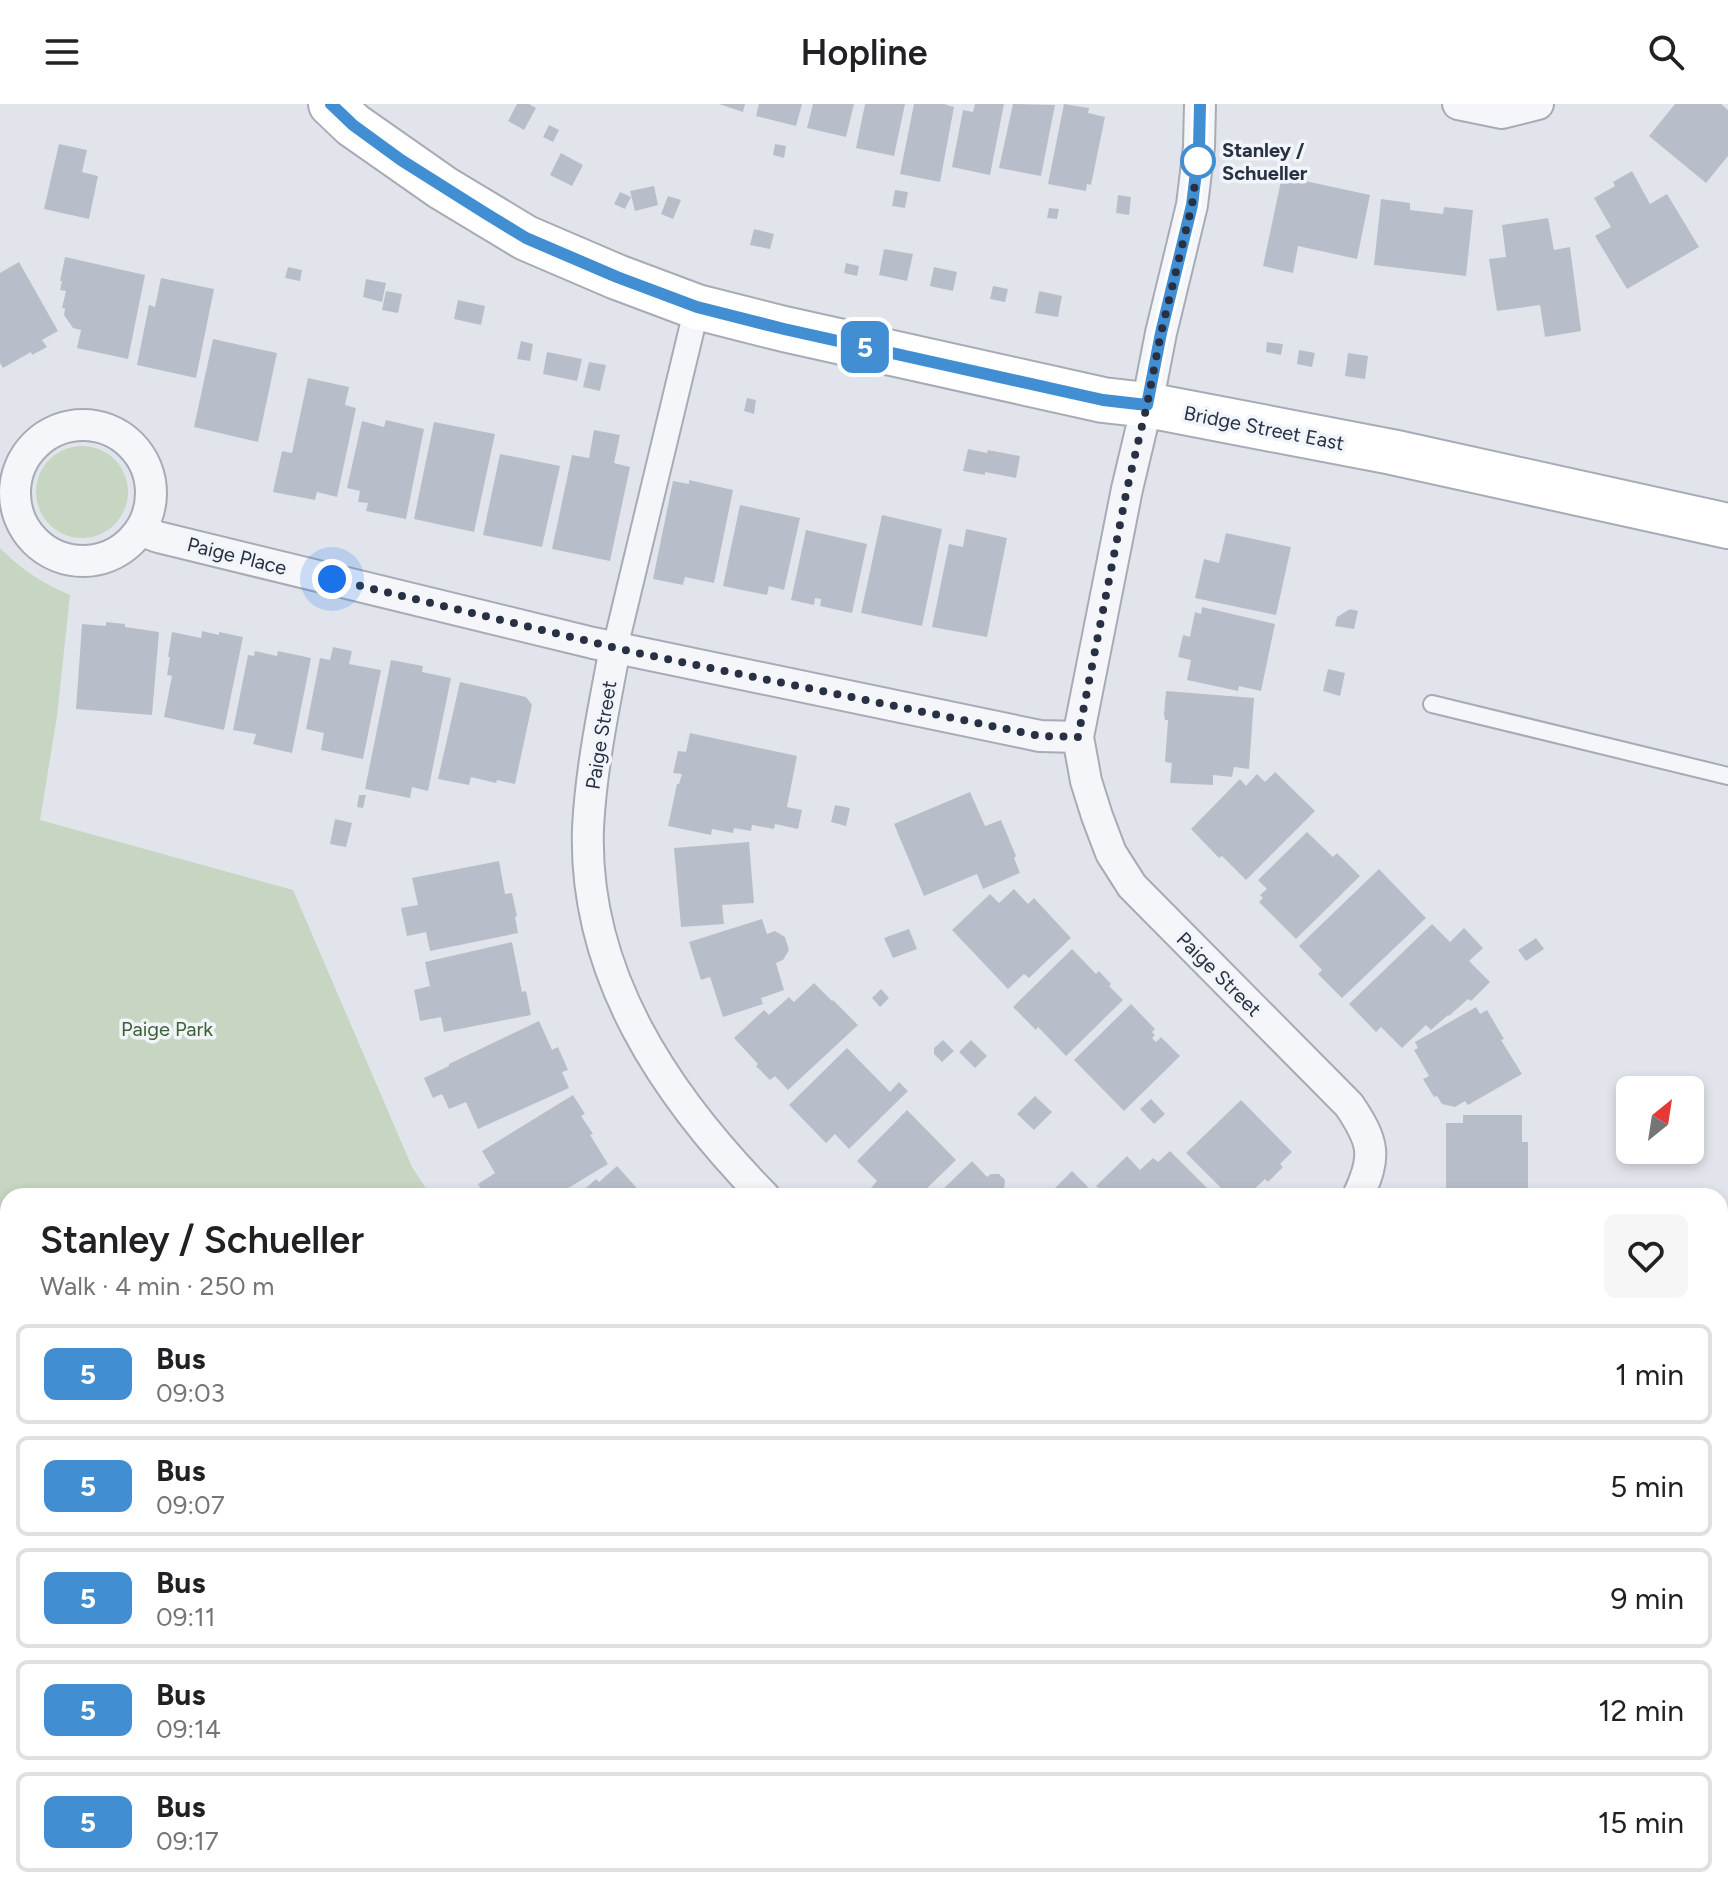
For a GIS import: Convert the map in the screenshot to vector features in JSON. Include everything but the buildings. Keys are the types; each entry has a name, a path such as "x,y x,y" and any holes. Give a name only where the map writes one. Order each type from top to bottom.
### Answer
{"main road":[{"name":"Bridge Street East","path":"331,104 353,125 401,160 526,238 697,307 1103,400 1147,405 1392,452 1728,526"}],"street":[{"name":"Paige Street","path":"1200,104 1192,205 1127,489 1078,737 1086,781 1097,816 1111,853 1132,886 1349,1105 1364,1127 1370,1150 1370,1168 1361,1188"},
{"path":"1458,104 1502,113 1538,104"},
{"path":"697,307 615,648 1040,736 1078,737"},
{"path":"91,425 113,432 131,446 145,464 151,486 149,509 140,530 126,546 106,557 85,561 62,558 42,548 27,532 17,512 15,490 19,468 30,449 47,434 69,426 91,425"},
{"name":"Paige Place","path":"140,530 158,537 615,648"},
{"name":"Paige Street","path":"615,648 595,764 588,828 592,897 602,943 643,1044 682,1104 727,1159 756,1188"}],"lane":[{"path":"1432,704 1728,776"}],"green space":[{"path":"82,446 100,449 115,459 125,474 128,492 125,510 115,525 100,535 82,538 64,535 49,525 39,510 36,492 39,474 49,459 64,449"},
{"name":"Paige Park","path":"0,548 33,575 70,595 57,716 40,820 293,890 412,1167 426,1188 0,1188"}],"bus line":[{"name":"5","path":"331,104 353,125 401,160 526,238 697,307 1103,400 1147,405 1192,205 1200,104"}],"place":[{"name":"Stanley / Schueller","path":"1198,161"}],"route":[{"path":"332,579 633,652 1040,736 1078,737 1127,489 1192,205 1198,161"}]}
